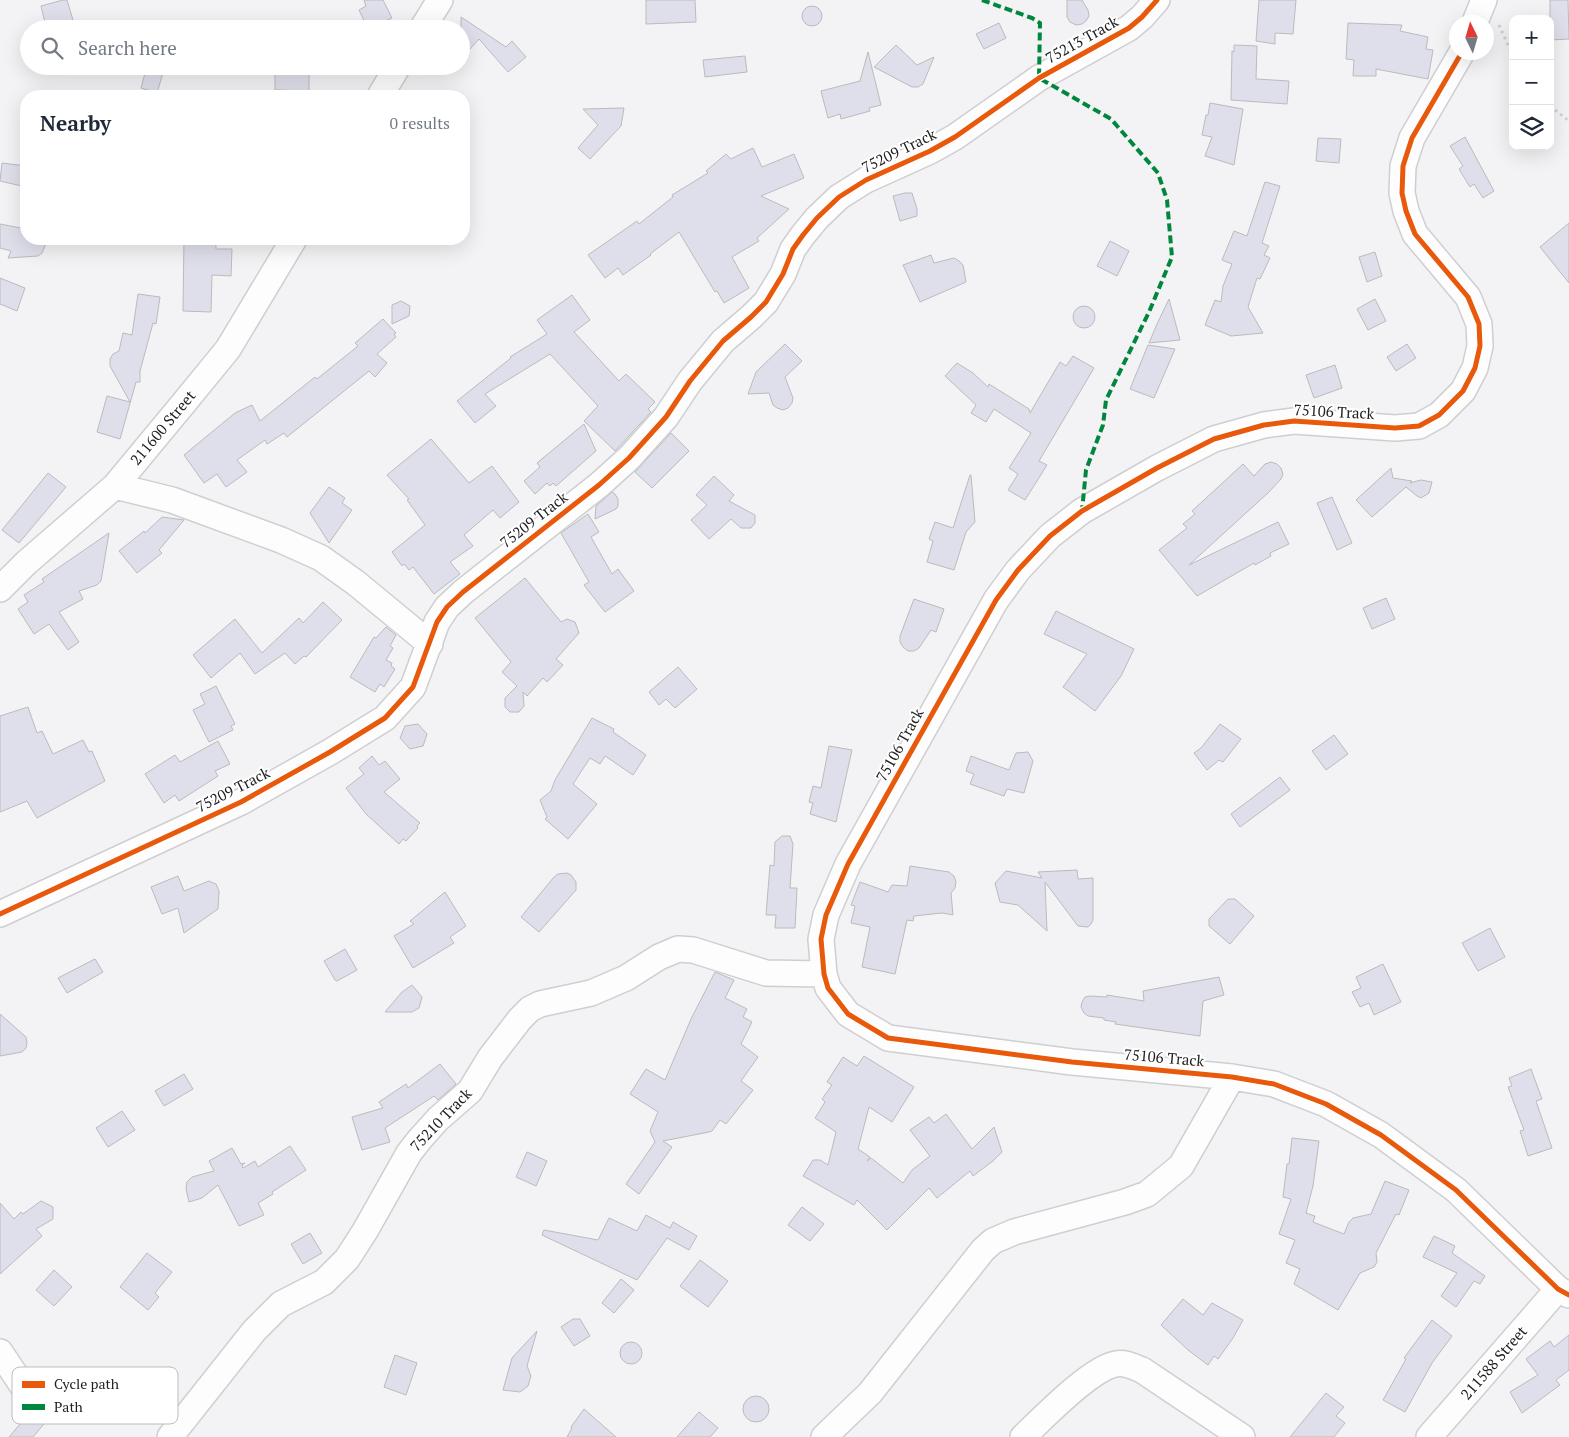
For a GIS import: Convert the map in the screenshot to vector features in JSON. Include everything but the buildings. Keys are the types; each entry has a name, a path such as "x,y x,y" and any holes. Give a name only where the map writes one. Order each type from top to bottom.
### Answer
{"street":[{"path":"428,20 440,0"},
{"name":"75213 Track","path":"1039,78 1129,28 1157,0"},
{"path":"1478,15 1484,0"},
{"name":"75106 Track","path":"1457,60 1412,138 1403,166 1402,193 1406,211 1416,234 1468,297 1479,324 1480,346 1475,368 1463,391 1439,415 1419,426 1395,428 1294,421 1264,425 1214,439 1117,490 1082,511 1050,536 1018,570 996,600 848,864 826,915 821,940 824,974 828,988 848,1014 888,1038 1072,1062 1232,1077 1274,1084 1317,1101 1381,1136 1456,1190 1564,1292"},
{"path":"384,90 393,75"},
{"name":"75209 Track","path":"0,914 240,802 330,752 385,718 413,687 437,622 447,607 629,458 666,417 690,381 723,341 766,302 783,274 793,249 817,218 839,197 866,180 930,151 955,137 1039,78"},
{"name":"211600 Street","path":"0,589 26,563 115,486 228,349 290,245"},
{"path":"115,486 172,500 281,540 321,558 356,583 430,644"},
{"name":"75210 Track","path":"170,1437 254,1331 281,1304 324,1282 347,1259 409,1153 445,1112 470,1092 490,1058 530,1009 540,1004 591,993 626,978 658,956 678,950 693,950 766,973 824,974"},
{"path":"824,1437 870,1393 983,1250 993,1241 1014,1232 1126,1202 1147,1194 1181,1166 1232,1077"},
{"name":"211588 Street","path":"1429,1437 1564,1292"},
{"path":"0,1352 12,1370"},
{"path":"1023,1437 1104,1367 1118,1363 1142,1370 1242,1437"}],"path":[{"path":"1554,109 1569,121"}],"marked path":[{"path":"982,0 1032,18 1040,23 1039,78 1111,119 1158,173 1167,200 1172,257 1149,312 1106,400 1103,425 1086,470 1082,511"}],"cycle path":[{"path":"0,914 241,802 330,752 385,718 413,687 437,622 447,607 463,592 599,485 629,458 666,417 690,381 723,341 766,302 783,274 793,249 817,218 839,197 866,180 930,151 955,137 1039,78 1129,28 1157,0"},
{"path":"1457,60 1412,138 1403,166 1402,193 1406,211 1415,234 1468,297 1479,324 1480,346 1475,368 1463,391 1439,415 1419,426 1395,428 1294,421 1264,425 1214,439 1157,468 1082,511 1050,536 1018,570 996,600 848,864 826,915 821,939 824,974 828,988 848,1014 888,1038 1072,1062 1232,1077 1274,1084 1326,1104 1381,1135 1456,1190 1558,1289 1569,1295"}]}
